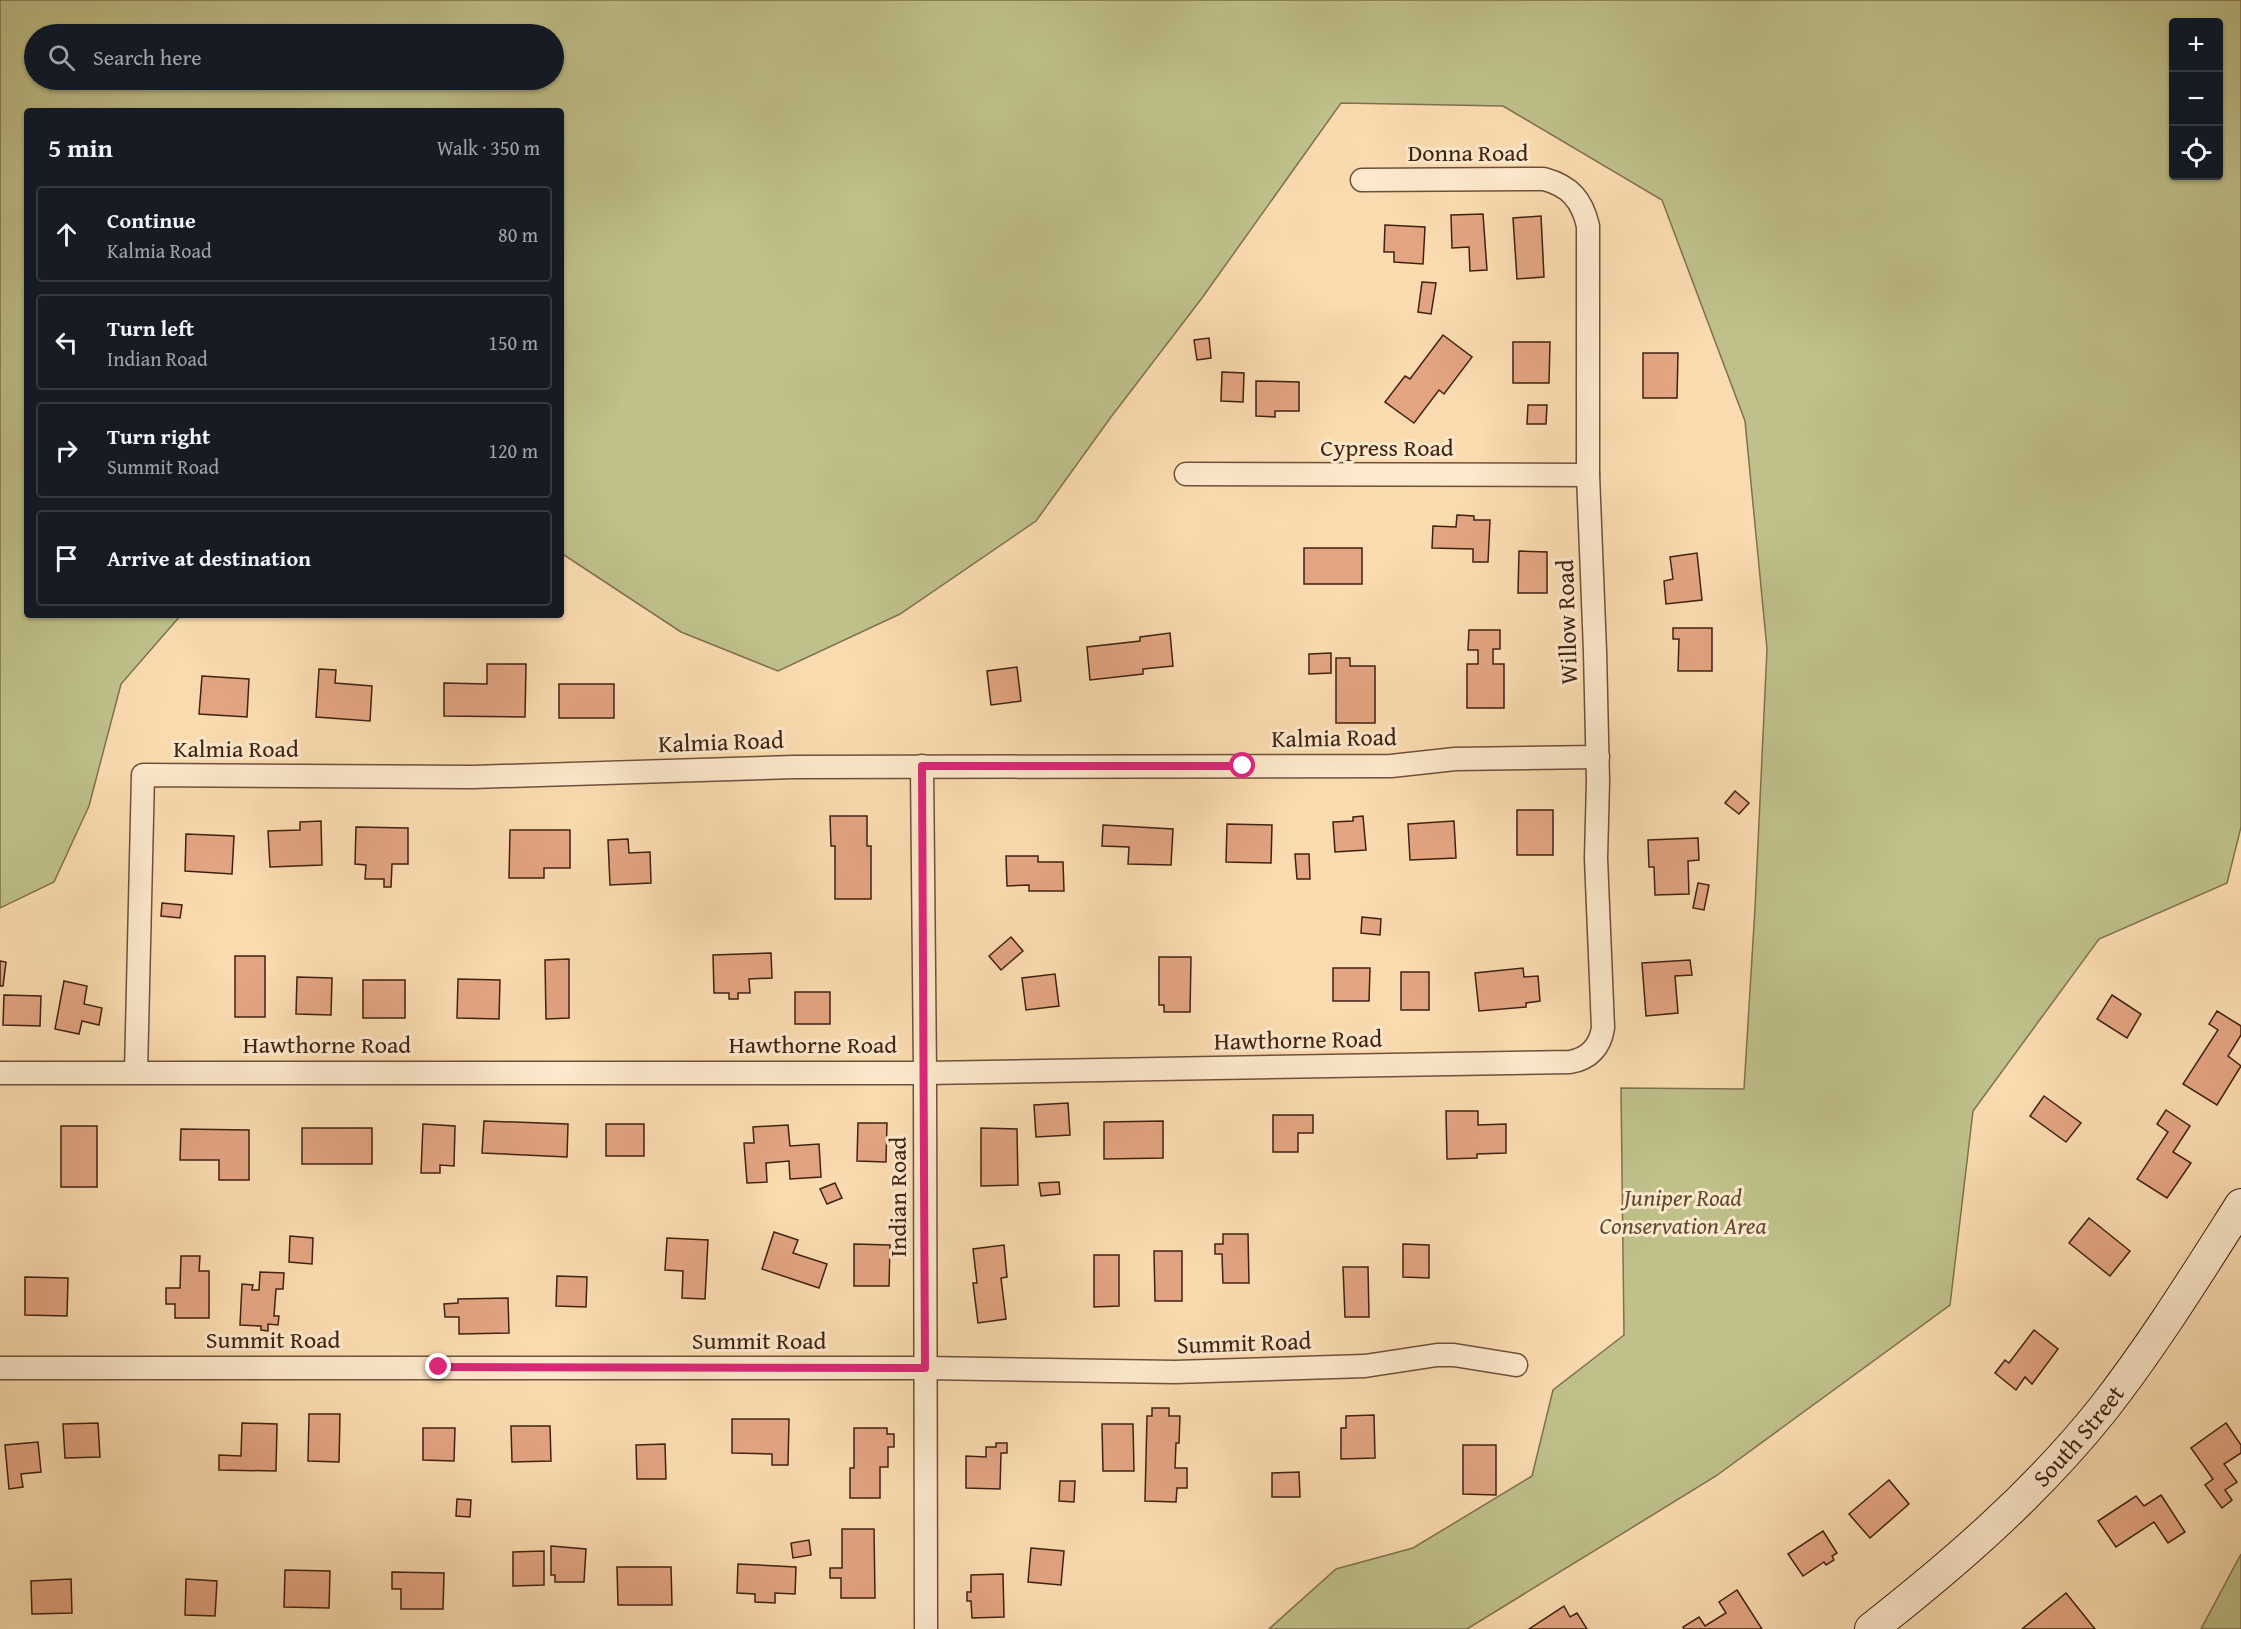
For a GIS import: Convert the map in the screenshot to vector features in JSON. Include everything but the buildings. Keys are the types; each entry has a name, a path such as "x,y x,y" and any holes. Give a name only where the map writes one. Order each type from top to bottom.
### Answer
{"main road":[{"name":"South Street","path":"1871,1629 1987,1533 2034,1487 2080,1436 2139,1360 2241,1205"}],"street":[{"name":"Donna Road","path":"1362,180 1544,179 1564,186 1572,193"},
{"name":"Willow Road","path":"1572,193 1580,202 1585,213 1589,237 1588,475 1598,757 1596,867 1603,1028 1594,1051"},
{"name":"Cypress Road","path":"1186,474 1588,475"},
{"name":"Kalmia Road","path":"136,1072 143,775 473,777 794,767 1380,766 1455,759 1598,757"},
{"name":"Indian Road","path":"922,766 926,1629"},
{"name":"Hawthorne Road","path":"0,1073 925,1073 1570,1062 1584,1059 1594,1051"},
{"name":"Summit Road","path":"0,1368 925,1368 1176,1372 1365,1366 1445,1355 1472,1356 1516,1365"}],"green space":[{"name":"Juniper Road Conservation Area","path":"0,0 2241,0 2241,827 2227,883 2099,939 1973,1111 1950,1305 1716,1476 1467,1629 1269,1629 1336,1569 1413,1548 1532,1476 1553,1390 1624,1335 1621,1088 1744,1089 1767,649 1745,421 1662,200 1503,106 1341,103 1202,298 1111,417 1036,521 900,614 778,671 681,632 564,555 564,108 24,108 24,618 178,618 121,684 89,806 54,882 0,908"},
{"path":"2241,1554 2241,1629 2201,1629"}],"route":[{"path":"439,1367 925,1368 922,766 1243,766"}]}
